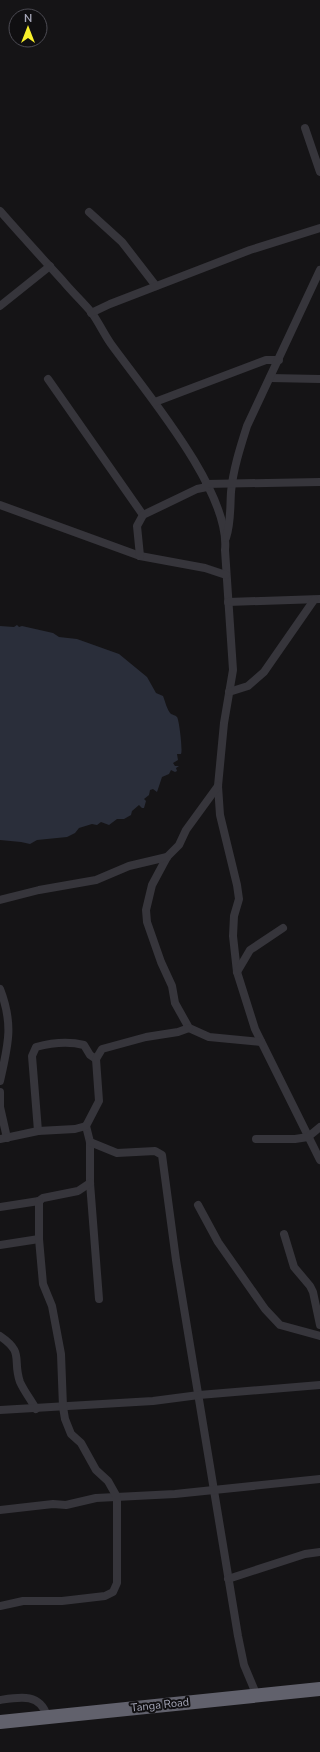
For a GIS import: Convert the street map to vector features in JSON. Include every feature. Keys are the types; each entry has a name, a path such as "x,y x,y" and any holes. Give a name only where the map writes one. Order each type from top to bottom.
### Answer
{"highway":[{"name":"Tanga Road","path":"0,1722 320,1689"}],"street":[{"path":"304,128 320,172"},
{"path":"0,211 91,313 110,342 155,402 192,457 206,484 221,519 226,539"},
{"path":"89,212 122,242 156,286"},
{"path":"91,313 110,304 250,250 320,228"},
{"path":"0,306 50,266"},
{"path":"320,272 278,360 238,452 233,483 230,525 225,550 233,670 224,723 218,786 220,815 239,899 234,916 233,936 237,972 255,1030 320,1160"},
{"path":"155,402 266,360 278,360"},
{"path":"270,378 320,379"},
{"path":"48,379 142,515"},
{"path":"206,484 320,482"},
{"path":"140,556 137,526 142,515 197,489 207,487 206,484"},
{"path":"0,505 140,556 205,568 226,575"},
{"path":"228,602 317,600"},
{"path":"229,692 248,686 264,672 317,600"},
{"path":"218,786 186,830 179,845 167,858 152,886 146,910 147,922 160,962 172,986 176,1003 189,1028 209,1037 261,1042"},
{"path":"0,900 39,890 96,880 129,866 167,858"},
{"path":"237,972 250,950 283,928"},
{"path":"0,989 6,1006 8,1018 8,1043 0,1081"},
{"path":"99,1298 90,1183 90,1142 86,1126 99,1101 96,1059 102,1049 146,1037 178,1032 189,1028"},
{"path":"38,1131 32,1056 36,1047 60,1043 84,1045 90,1055 96,1059"},
{"path":"0,1092 3,1139 38,1131 75,1129 86,1126"},
{"path":"256,1139 295,1139 308,1137 320,1127"},
{"path":"90,1142 117,1153 156,1150 162,1155 176,1260 228,1579 244,1664 257,1696"},
{"path":"0,1207 39,1201 43,1198 78,1191 90,1183"},
{"path":"0,1606 23,1602 70,1600 105,1596 113,1592 117,1583 118,1497 108,1481 96,1470 81,1443 68,1430 63,1407 61,1354 52,1306 43,1284 39,1239 39,1201"},
{"path":"198,1206 218,1242 270,1314 280,1325 320,1336"},
{"path":"284,1234 294,1267 310,1286 313,1292 320,1325"},
{"path":"0,1245 39,1239"},
{"path":"0,1336 14,1348 18,1360 20,1381 36,1409"},
{"path":"0,1410 153,1401 199,1395 320,1386"},
{"path":"0,1510 53,1504 66,1505 96,1498 320,1479"},
{"path":"228,1579 304,1554 320,1552"},
{"path":"0,1700 27,1697 42,1705 45,1708 47,1716"}],"water":[{"path":"17,625 19,627 22,626 53,633 59,637 77,639 119,654 147,677 156,693 163,696 167,708 171,714 176,716 178,719 181,754 177,754 178,760 173,763 175,766 179,766 176,768 177,771 175,772 171,770 169,774 162,777 157,792 153,789 150,790 149,795 144,799 146,801 144,808 139,805 132,811 131,815 124,819 117,819 109,825 101,822 97,825 92,824 79,828 75,833 67,837 37,840 30,844 0,840 0,626 14,627"}]}
